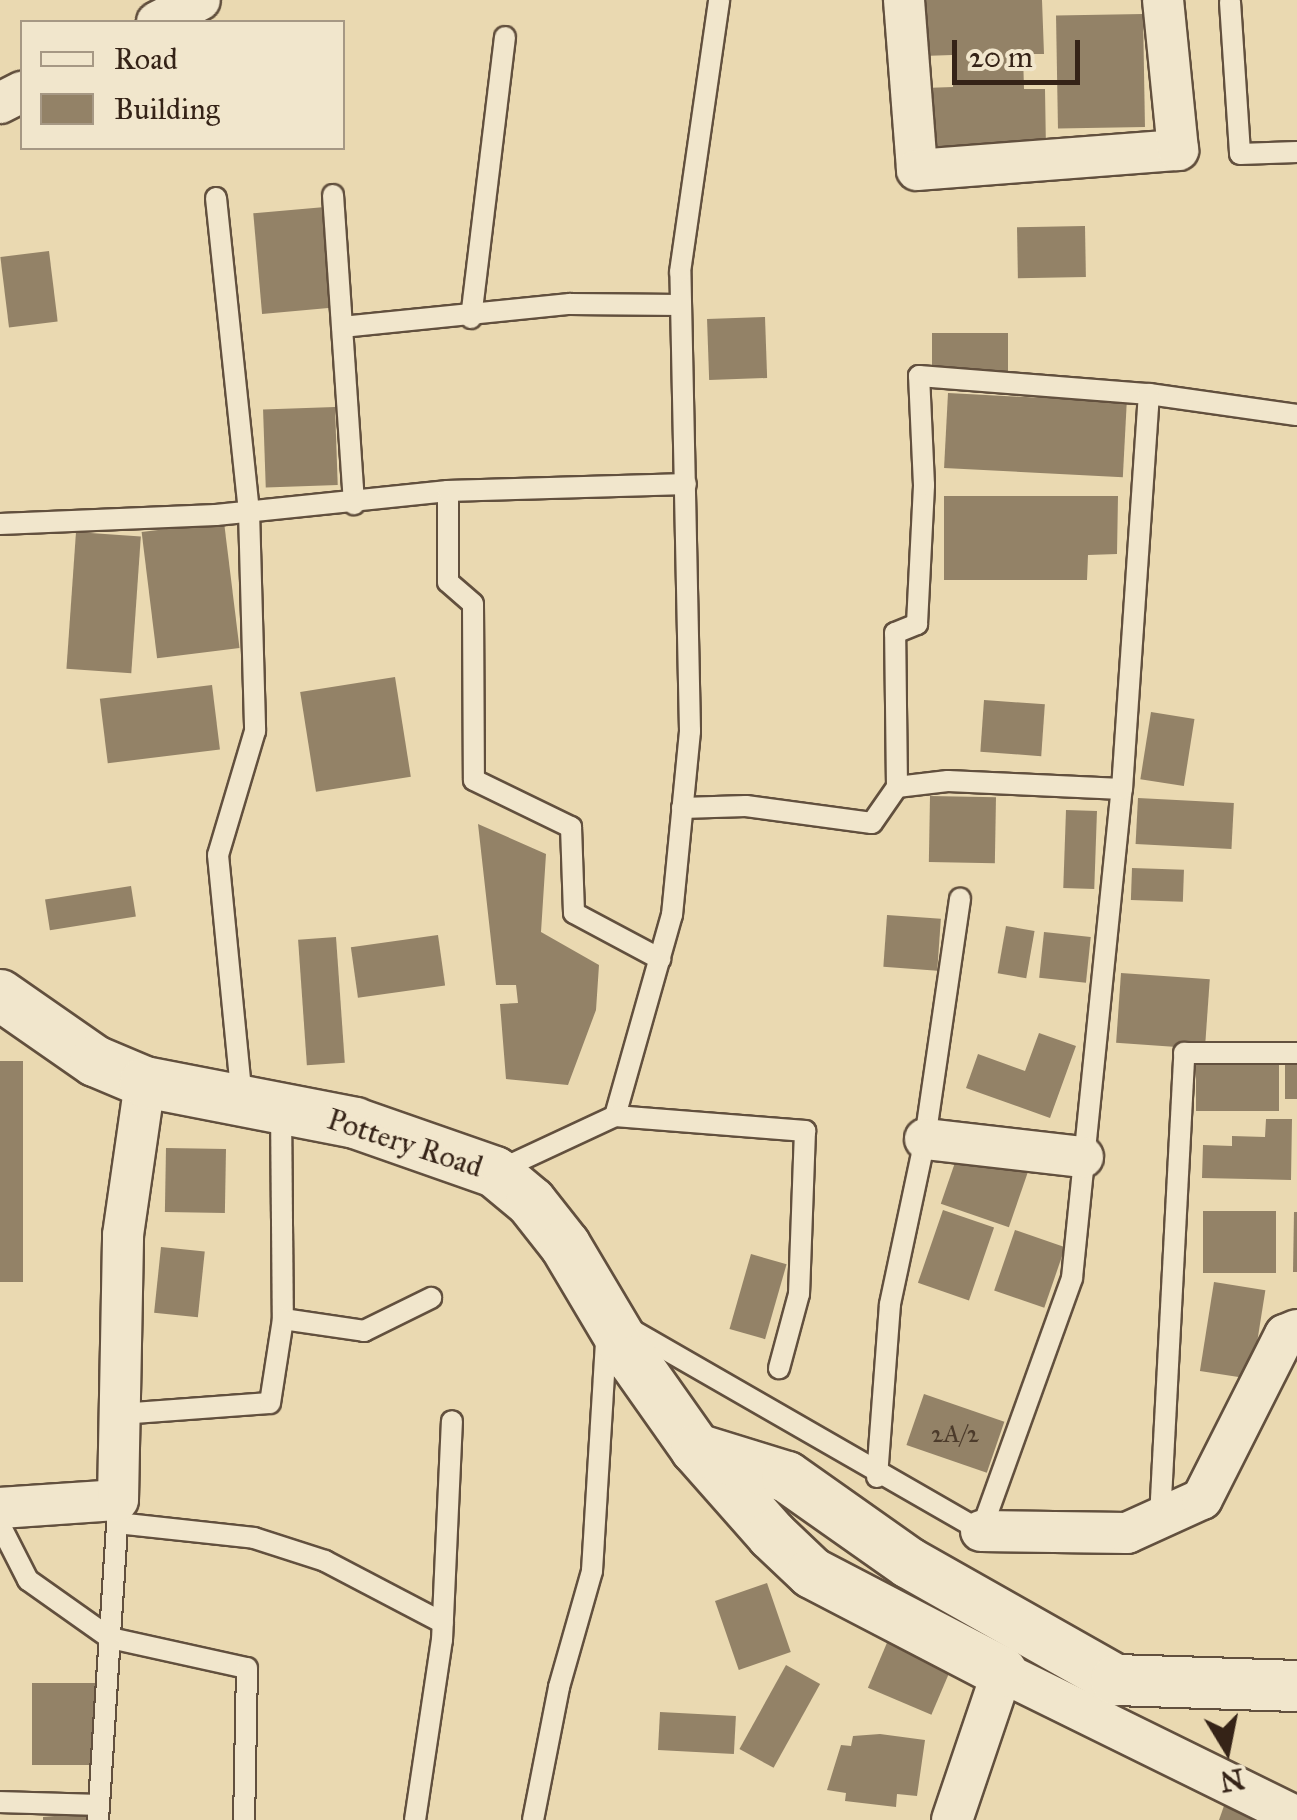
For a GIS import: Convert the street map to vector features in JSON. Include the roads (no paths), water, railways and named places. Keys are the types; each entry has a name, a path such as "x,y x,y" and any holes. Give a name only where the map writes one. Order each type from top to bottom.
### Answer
{"street":[{"path":"160,20 200,0"},
{"path":"904,0 918,170 1178,150 1163,0"},
{"name":"Pottery Road","path":"0,994 95,1061 145,1082 262,1102 495,1172 542,1216 696,1449 812,1572 1002,1672"},
{"path":"0,1508 117,1512 123,1235 145,1082"},
{"path":"926,1139 1084,1157"},
{"path":"980,1530 1127,1533 1202,1499 1285,1335 1297,1330"},
{"path":"696,1449 787,1478 909,1562 1116,1680 1297,1686"},
{"path":"952,1820 1002,1672 1297,1816"}],"lane":[{"path":"615,1116 672,916 690,731 682,305 699,113 718,0"},
{"path":"1230,2 1240,154 1297,152"},
{"path":"471,318 505,37"},
{"path":"333,195 354,504"},
{"path":"120,1414 270,1403 284,1319 262,1102 218,855 256,731 249,511 216,198"},
{"path":"342,327 471,318 570,304 682,305"},
{"path":"682,808 746,806 872,823 897,787 896,633 917,624 924,485 918,376 1149,394 1297,415"},
{"path":"533,1820 559,1686 592,1570 606,1315 878,1476 980,1530 1072,1278 1122,789 1149,394"},
{"path":"0,524 354,504 448,491 686,484"},
{"path":"448,491 448,582 473,604 474,780 572,826 574,913 660,959"},
{"path":"897,787 948,781 1122,789"},
{"path":"878,1476 890,1304 926,1139 960,899"},
{"path":"1160,1518 1184,1053 1297,1053"},
{"path":"495,1172 615,1116 805,1131 799,1294 778,1368"},
{"path":"284,1319 364,1331 431,1298"},
{"path":"415,1820 443,1623 452,1422"},
{"path":"0,1802 99,1813 117,1512 254,1538 325,1561 443,1623"},
{"path":"0,1525 28,1580 110,1638 248,1668 244,1820"}]}
